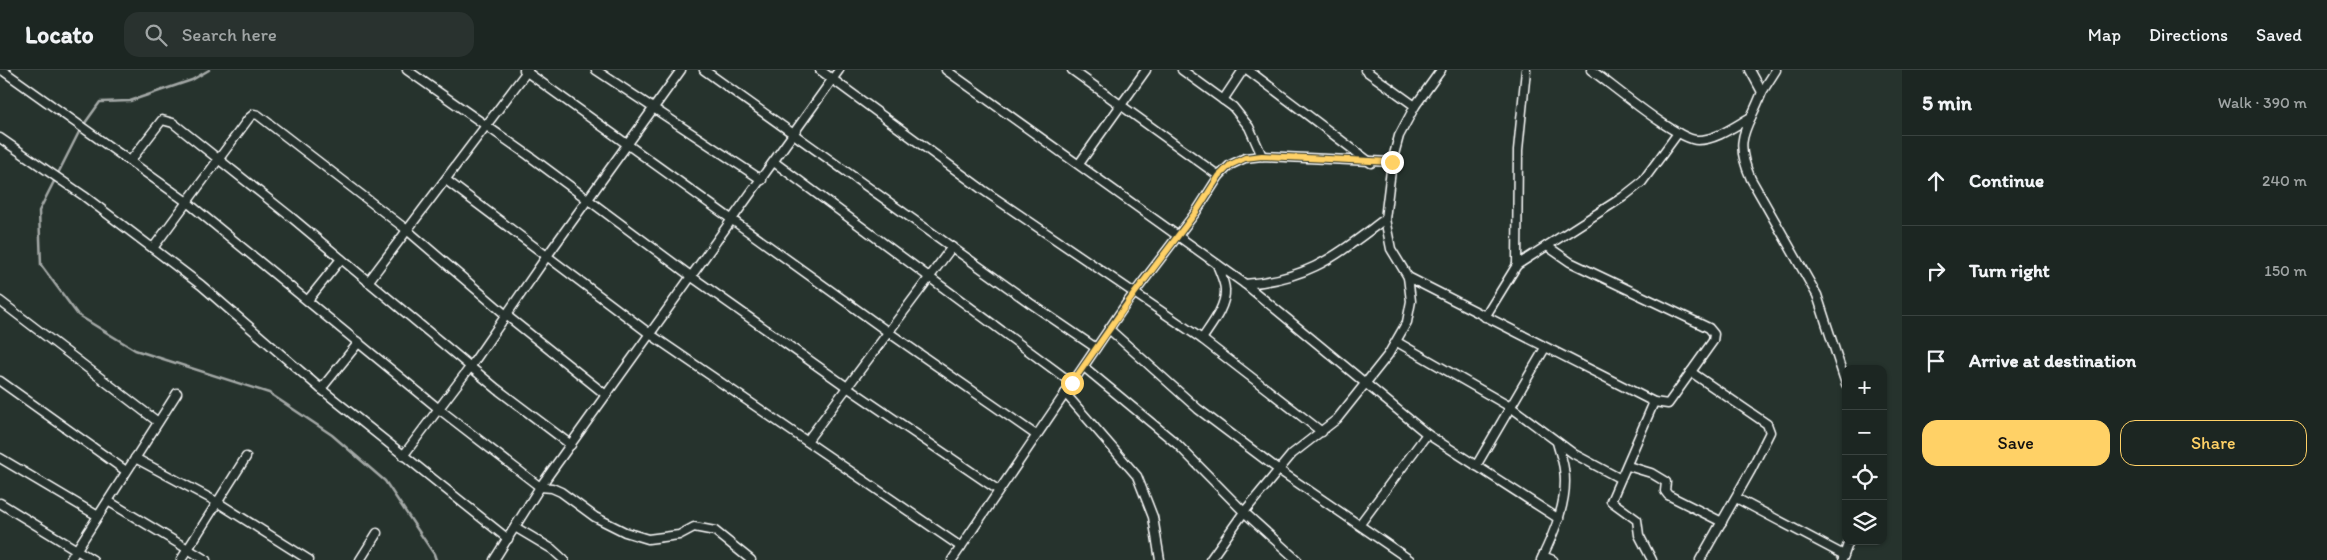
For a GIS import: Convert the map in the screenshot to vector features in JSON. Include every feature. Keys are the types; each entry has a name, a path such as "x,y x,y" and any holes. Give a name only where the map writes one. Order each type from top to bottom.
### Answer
{"street":[{"path":"2,70 131,160 187,202 439,408 540,487 552,488 561,492 595,517 625,532 648,539 679,534 694,527 715,531 751,560"},
{"path":"407,70 692,277 847,387 998,490"},
{"path":"368,282 446,180 526,70 888,332 1036,435"},
{"path":"596,70 762,180"},
{"path":"403,456 471,366 586,200 681,70"},
{"path":"704,70 1096,348"},
{"path":"820,70 983,190 1202,339 1322,432"},
{"path":"494,560 540,487 762,180 839,70"},
{"path":"946,70 1245,284 1427,434 1559,519"},
{"path":"1072,70 1219,176"},
{"path":"1079,164 1146,70"},
{"path":"1182,70 1233,107 1248,127 1262,156"},
{"path":"1223,100 1243,70"},
{"path":"1248,70 1371,162"},
{"path":"1365,70 1416,106"},
{"path":"1215,558 1244,512 1292,454 1337,419 1397,342 1407,322 1411,301 1408,277 1391,249 1385,219 1392,162 1399,136 1440,70"},
{"path":"1518,265 1518,150 1525,100 1526,70"},
{"path":"1591,70 1678,134 1696,140 1711,138 1751,117"},
{"path":"1750,70 1762,92"},
{"path":"1776,70 1762,92 1751,117 1742,144 1743,160 1751,179 1817,294 1842,372"},
{"path":"154,248 249,118 254,114 258,115 407,230 506,315 606,394"},
{"path":"131,160 162,120 167,120 291,217 517,406 570,445"},
{"path":"1485,317 1518,265 1623,197 1642,182 1678,134"},
{"path":"0,138 84,196 201,284 321,390 508,540"},
{"path":"952,560 1109,329 1219,176 1230,165 1245,158 1262,156 1392,162"},
{"path":"774,162 1072,383"},
{"path":"446,180 650,334 961,547"},
{"path":"1245,284 1270,282 1309,271 1325,262 1385,219"},
{"path":"1408,277 1654,402 1668,404 1713,341 1714,334 1709,328 1570,262 1547,246"},
{"path":"807,441 952,247"},
{"path":"308,300 341,259"},
{"path":"1202,339 1218,314 1224,297 1225,289 1217,264"},
{"path":"0,302 158,422"},
{"path":"1109,329 1198,409 1279,470 1410,560"},
{"path":"321,390 359,342"},
{"path":"1397,342 1512,408 1557,442 1619,478"},
{"path":"1476,466 1512,408 1545,348"},
{"path":"1084,367 1177,444 1244,512 1297,560"},
{"path":"1691,372 1769,427 1770,435 1700,560"},
{"path":"0,381 126,471"},
{"path":"70,560 177,393"},
{"path":"1065,394 1137,476 1153,517 1160,560"},
{"path":"1652,560 1639,535 1637,520 1611,501 1619,478 1628,466 1639,432 1654,402"},
{"path":"1360,524 1427,434"},
{"path":"1553,560 1542,558 1559,519 1564,491 1564,469 1557,442"},
{"path":"181,560 246,457"},
{"path":"0,458 98,516"},
{"path":"135,458 217,502 309,560"},
{"path":"1628,466 1657,475 1666,482 1665,491 1668,495 1722,522"},
{"path":"1736,498 1844,558 1848,545"},
{"path":"108,501 206,560"},
{"path":"0,503 93,560"},
{"path":"516,527 552,549 564,560"},
{"path":"360,560 377,533"}],"waterway":[{"path":"209,70 192,80 130,101 100,102 80,130 39,211 41,265 78,315 135,350 269,393 332,435 385,481 434,554 436,560"}],"route":[{"path":"1072,383 1134,294 1196,212 1219,176 1230,165 1245,158 1262,156 1392,162"}]}
